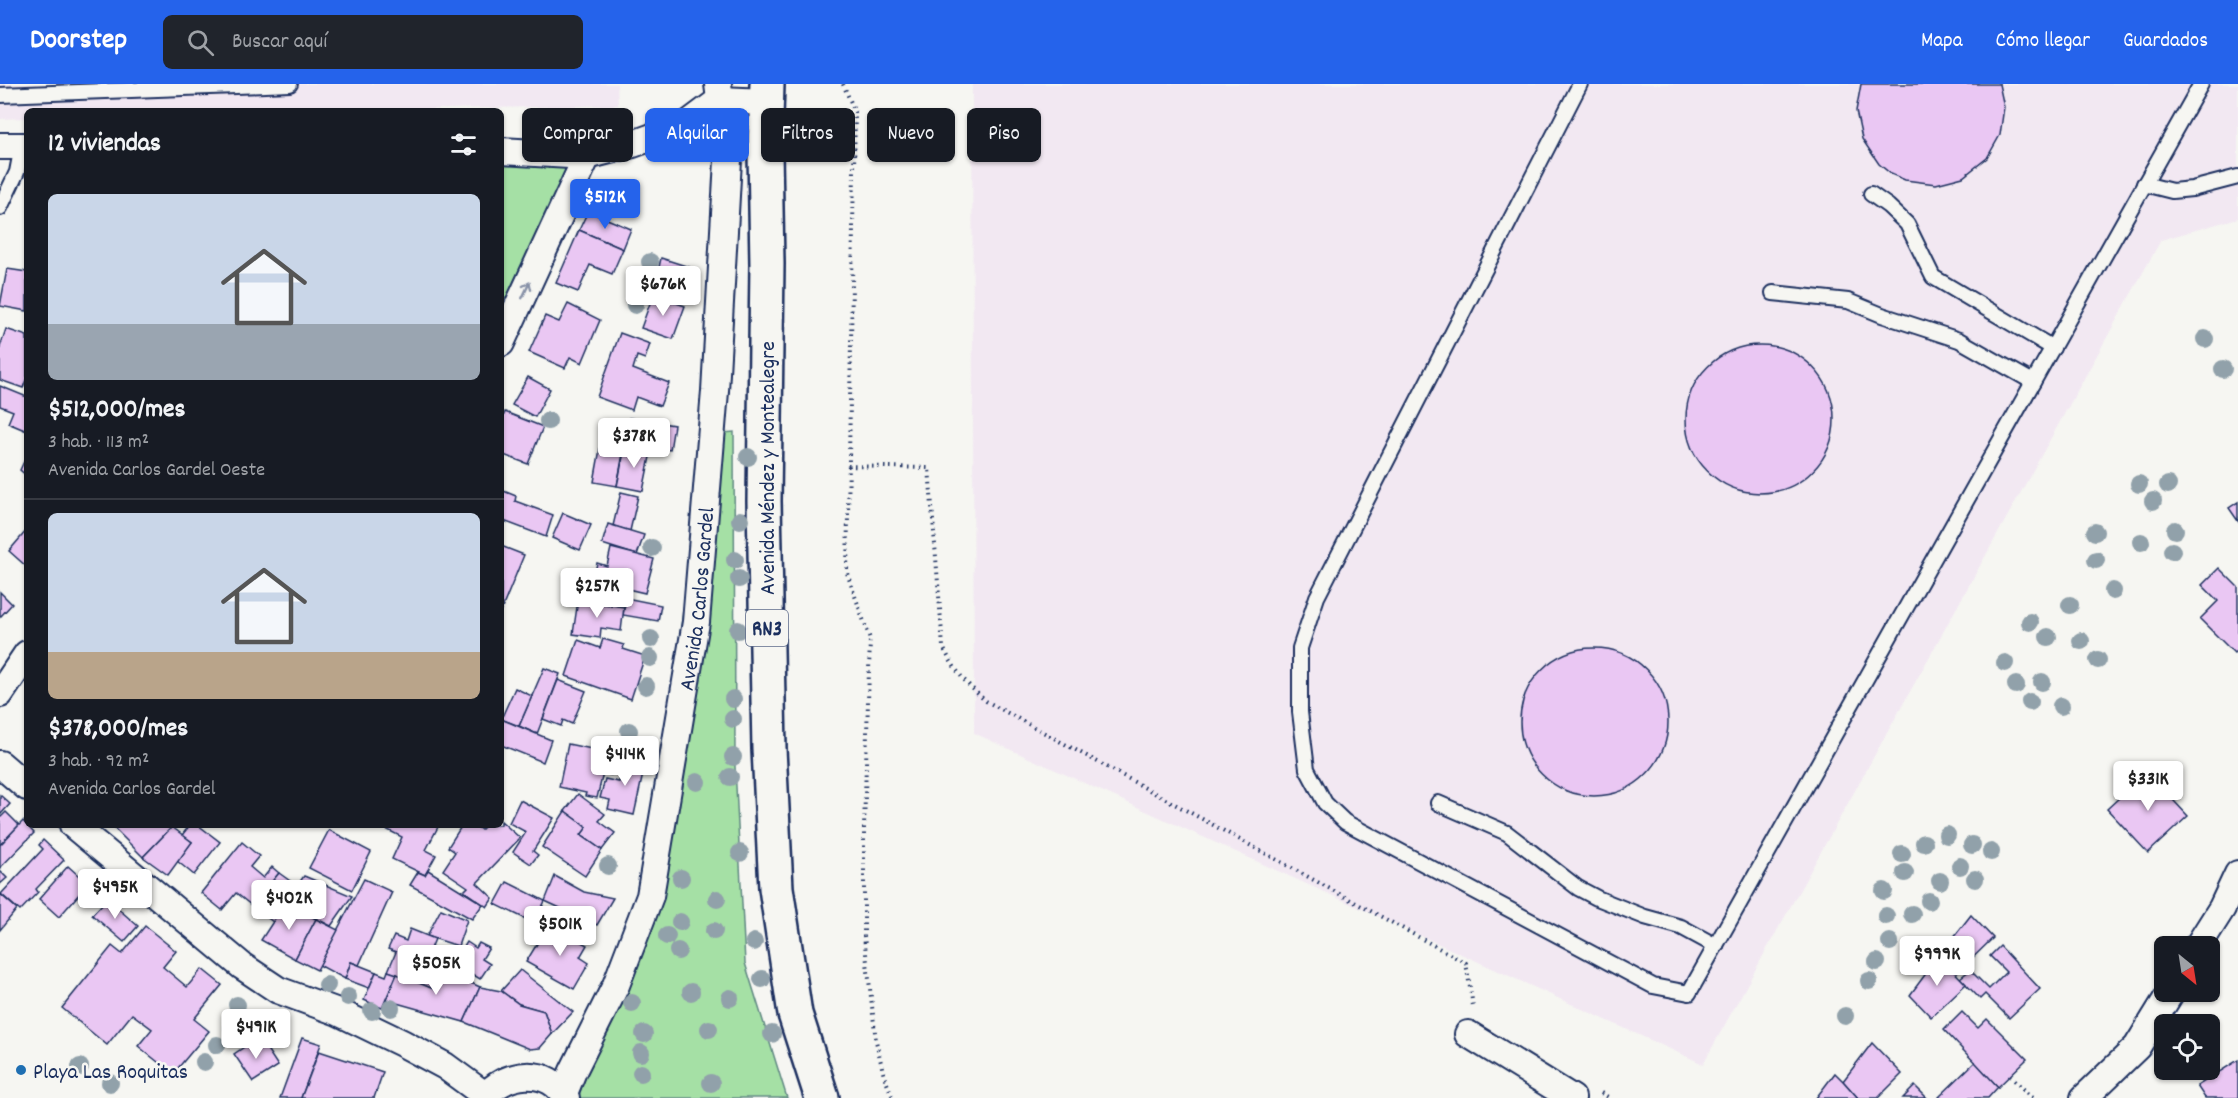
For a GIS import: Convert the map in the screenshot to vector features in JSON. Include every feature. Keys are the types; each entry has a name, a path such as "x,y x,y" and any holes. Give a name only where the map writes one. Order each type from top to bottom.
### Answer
{"highway":[{"name":"Avenida Méndez y Montealegre","path":"767,93 764,501 769,749 776,888 795,1014 822,1098"}],"street":[{"path":"633,144 688,124 719,92 767,93"},
{"name":"Avenida Carlos Gardel","path":"565,1096 573,1071 616,985 650,896 694,633 715,391 728,160 719,92"},
{"path":"504,151 522,152"},
{"path":"504,336 584,162"},
{"path":"0,694 24,658"},
{"path":"0,764 24,784"},
{"path":"77,828 242,966 278,990 338,1012 402,1043 445,1066 485,1097 496,1085 509,1078 524,1075 539,1077 552,1083 565,1096"},
{"path":"2207,936 2230,909 2238,874"},
{"path":"2084,1098 2137,1047 2165,1002"},
{"path":"1471,1023 1572,1098"}],"lane":[{"path":"0,95 290,84"},
{"path":"1580,84 1317,597 1300,648 1300,712 1307,769 1325,803 1345,822 1653,986 1689,993 2201,84"},
{"path":"0,208 17,172 16,146"},
{"path":"2145,184 2172,191 2192,189 2238,177"},
{"path":"1871,194 1907,224 1933,278 2053,348"},
{"path":"1773,293 1848,301 1882,315 1959,340 2033,382"},
{"path":"1438,803 1507,833 1578,888 1597,898 1645,917 1681,927 1716,946"}],"path":[{"path":"843,84 855,112 847,573 870,639 864,827 864,936 876,1041 892,1098"},
{"path":"848,466 929,468 943,647 954,669 977,694 1466,963 1471,1023"},
{"path":"2010,1076 2033,1098"}],"shaded area":[{"path":"0,84 617,84 618,105 490,108 24,108 24,118 0,119"},
{"path":"972,84 2238,84 2238,218 2161,240 1703,1064 974,733 972,162 1041,162 1041,108 972,108"}],"green space":[{"path":"504,151 522,152 522,162 584,162 504,336"},
{"path":"734,432 735,767 745,963 787,1098 578,1098 637,929 692,546 713,434"}],"building":[{"path":"1861,84 1999,84 2004,107 2000,135 1987,158 1963,177 1936,184 1905,180 1891,174 1879,164 1862,139 1856,111"},
{"path":"588,211 631,229 623,249 579,230"},
{"path":"579,230 623,249 612,274 590,265 578,292 556,283"},
{"path":"661,258 689,267 676,304 653,295"},
{"path":"7,269 24,272 24,310 0,306"},
{"path":"653,295 685,306 673,339 641,328"},
{"path":"568,304 600,320 582,363 570,357 565,368 529,352 545,316 559,322"},
{"path":"6,329 24,335 23,388 0,380 0,347"},
{"path":"620,333 650,344 645,359 637,356 633,369 669,383 660,406 636,397 632,410 597,397"},
{"path":"1760,345 1788,351 1812,367 1828,391 1834,419 1828,447 1812,471 1788,487 1760,493 1732,487 1708,471 1692,447 1686,419 1692,391 1708,367 1732,351"},
{"path":"528,377 550,389 535,417 512,405"},
{"path":"0,386 24,396 24,430 8,423 13,411 0,406"},
{"path":"505,412 543,427 528,464 504,455"},
{"path":"629,418 674,425 670,450 625,443"},
{"path":"602,438 625,443 617,486 594,482"},
{"path":"625,447 651,452 643,491 617,486"},
{"path":"24,461 24,473 20,470"},
{"path":"504,491 516,496 515,501 553,515 546,537 504,521"},
{"path":"621,492 638,496 630,531 613,526"},
{"path":"2238,502 2238,521 2229,508"},
{"path":"563,513 591,525 580,550 552,538"},
{"path":"608,524 644,535 637,555 602,544"},
{"path":"24,534 24,564 9,551"},
{"path":"504,547 524,555 504,604"},
{"path":"611,548 654,559 645,593 593,581 597,563 607,566"},
{"path":"2219,568 2238,587 2238,649 2234,653 2200,619 2218,601 2202,585"},
{"path":"0,592 12,604 0,617"},
{"path":"626,598 661,605 658,621 623,615"},
{"path":"578,600 624,607 621,631 601,628 600,638 573,634"},
{"path":"603,639 624,645 623,649 645,656 631,699 566,676 578,640 600,648"},
{"path":"1594,648 1622,654 1646,670 1662,694 1668,722 1662,750 1646,774 1622,790 1594,796 1566,790 1542,774 1526,750 1520,722 1526,694 1542,670 1566,654"},
{"path":"544,668 560,674 537,734 519,726"},
{"path":"558,680 586,691 572,724 563,720 561,726 543,719"},
{"path":"515,688 532,696 519,726 504,720 504,712"},
{"path":"504,720 551,740 543,762 504,746"},
{"path":"568,744 616,754 611,775 603,773 597,798 559,787"},
{"path":"626,755 646,760 634,815 608,809 610,800 600,798 605,779 619,782"},
{"path":"2147,772 2188,816 2148,853 2107,809"},
{"path":"578,794 605,814 599,821 615,833 602,850 581,835 587,827 565,811"},
{"path":"0,795 10,804 0,815"},
{"path":"520,800 554,818 533,851 538,855 531,864 513,852 526,832 509,823"},
{"path":"565,811 587,827 581,835 602,850 585,876 542,847"},
{"path":"6,812 19,825 0,845 0,818"},
{"path":"23,821 24,828 29,828 34,833 0,868 0,845"},
{"path":"504,824 520,838 477,883 493,898 487,907 464,891 468,887 443,870 455,852 448,847 460,828 481,830 483,828 504,828"},
{"path":"114,828 171,828 143,857"},
{"path":"171,828 192,842 168,875 143,857"},
{"path":"188,828 202,828 220,842 194,875 177,861 192,842 182,835"},
{"path":"437,828 426,850 436,855 425,875 392,859 402,837 386,829"},
{"path":"329,830 371,852 352,890 309,868"},
{"path":"43,840 64,860 36,889 38,892 20,911 1,894 43,849 39,845"},
{"path":"242,842 259,856 250,867 263,878 272,867 279,873 252,906 236,893 222,910 201,893"},
{"path":"68,866 88,884 59,917 39,899"},
{"path":"428,870 483,904 472,919 410,885 418,872 425,875"},
{"path":"0,871 7,878 0,884"},
{"path":"279,873 297,886 273,922 252,906"},
{"path":"304,876 352,896 331,926 285,903"},
{"path":"555,876 584,892 613,898 597,925 545,901"},
{"path":"364,879 392,892 359,965 351,962 345,979 319,965"},
{"path":"507,882 545,901 534,923 495,904"},
{"path":"0,894 17,909 0,930"},
{"path":"107,899 138,926 124,942 92,915"},
{"path":"285,903 316,919 295,959 261,940"},
{"path":"441,909 467,920 458,946 427,936"},
{"path":"1971,915 1993,938 1956,974 1939,956"},
{"path":"316,919 338,930 317,970 295,959"},
{"path":"549,924 587,945 580,957 589,963 574,989 526,962"},
{"path":"145,926 176,951 163,967 187,987 202,969 222,985 194,1019 209,1031 173,1074 138,1046 152,1029 132,1014 107,1045 62,1008 112,946 122,954"},
{"path":"410,929 435,939 430,951 449,959 436,990 388,971 396,952 388,949 394,936 406,941"},
{"path":"467,942 476,948 479,943 489,948 482,959 490,964 480,979 454,963"},
{"path":"2000,946 2040,989 2009,1018 1985,994 1980,999 1960,978 1970,970 1989,989 2006,972 1990,956"},
{"path":"1939,956 1966,984 1931,1017 1910,995"},
{"path":"351,962 376,972 369,988 345,979"},
{"path":"520,970 573,1012 552,1034 544,1011 519,1004 501,991"},
{"path":"388,971 397,974 382,1008 364,1000 376,972 386,976"},
{"path":"444,971 480,987 464,1022 386,1000 397,974 436,990"},
{"path":"480,987 501,991 519,1004 544,1011 552,1034 540,1048 530,1049 464,1022"},
{"path":"1962,1012 1978,1028 1987,1019 2027,1059 1998,1087 1944,1030"},
{"path":"259,1037 278,1066 253,1082 234,1054"},
{"path":"302,1038 321,1044 301,1098 280,1098"},
{"path":"1872,1043 1902,1074 1878,1098 1858,1098 1843,1081"},
{"path":"319,1051 383,1072 374,1098 301,1098"},
{"path":"2238,1060 2238,1098 2205,1098 2197,1086 2206,1080 2220,1080 2220,1071"},
{"path":"1975,1062 1998,1087 1988,1098 1938,1098"},
{"path":"1835,1073 1843,1081 1858,1098 1816,1098"},
{"path":"1915,1086 1927,1098 1903,1098"}],"place":[{"name":"Playa Las Roquitas","path":"21,1070"}]}
